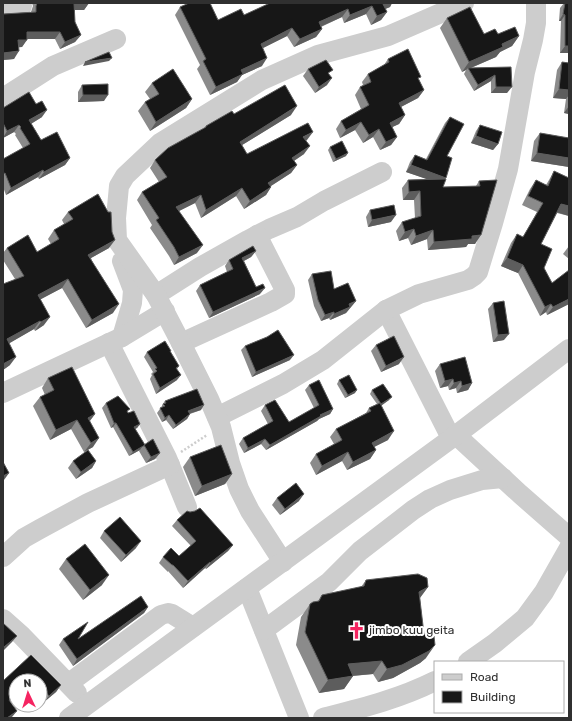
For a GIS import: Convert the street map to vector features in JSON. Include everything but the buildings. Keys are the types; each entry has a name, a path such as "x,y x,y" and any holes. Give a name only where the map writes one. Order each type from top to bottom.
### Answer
{"street":[{"path":"187,507 116,340 132,303 133,290 121,260 117,240 116,218 119,186 125,176 160,143 262,80 318,55 388,36 464,3"},
{"path":"219,422 323,360 386,310 419,294 468,280 478,272 508,169 525,72 533,40 536,22 536,3"},
{"path":"3,98 53,66 116,39"},
{"path":"3,393 116,340 200,267 257,235 297,217 324,201 382,172"},
{"path":"181,343 271,302 285,294 285,290 257,235"},
{"path":"117,240 160,303 181,343 219,422 239,489 250,511 283,562"},
{"path":"386,310 454,437 503,478 569,537"},
{"path":"69,718 454,437 569,349"},
{"path":"3,557 24,538 88,503 169,463"},
{"path":"264,630 329,582 360,551 413,510 430,499 450,490 482,480 503,478"},
{"path":"470,661 495,644 526,618 544,592 569,548"},
{"path":"247,588 298,718"},
{"path":"69,683 161,615 168,613 172,614 193,627"},
{"path":"3,619 69,683 87,705"},
{"path":"323,718 382,703 419,689 434,681"}],"path":[{"path":"169,463 219,422"}],"place":[{"name":"jimbo kuu geita","path":"356,630"}]}
